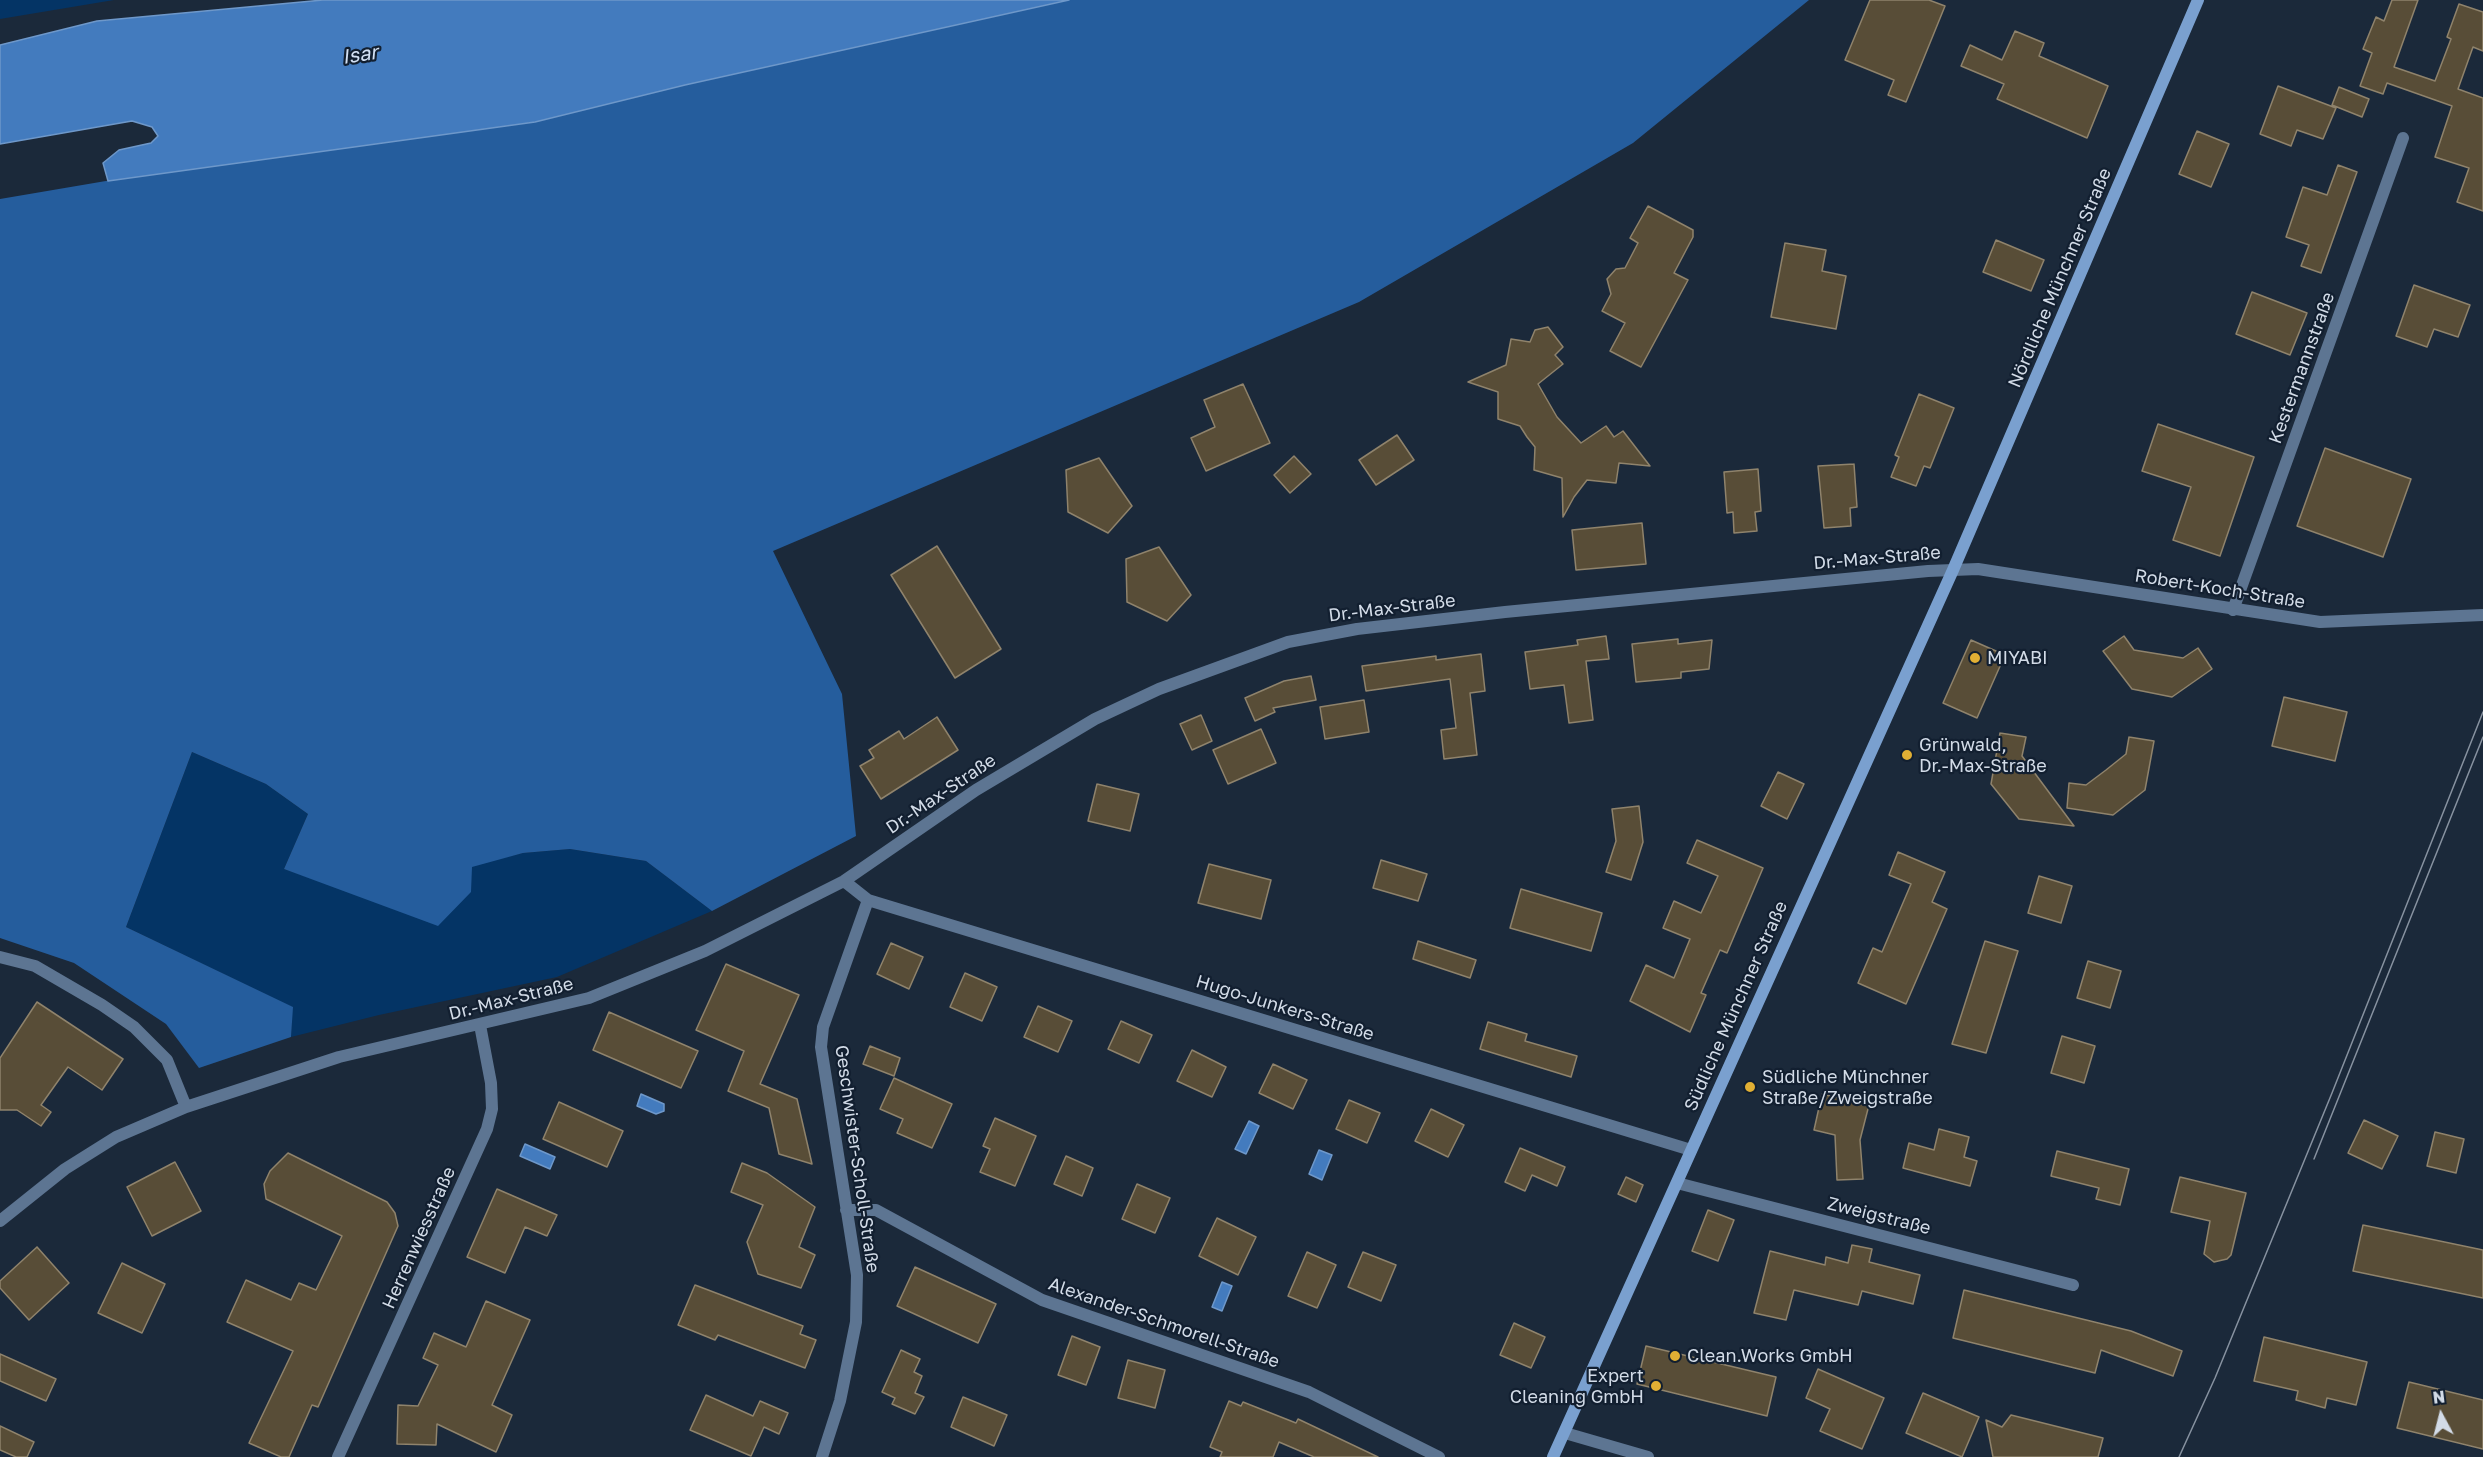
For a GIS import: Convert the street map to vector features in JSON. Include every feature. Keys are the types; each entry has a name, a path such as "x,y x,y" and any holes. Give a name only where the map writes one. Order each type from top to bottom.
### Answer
{"main road":[{"name":"Nördliche Münchner Straße","path":"1953,570 2198,0"},
{"name":"Südliche Münchner Straße","path":"1553,1457 1953,570"}],"street":[{"name":"Kestermannstraße","path":"2233,610 2403,138"},
{"name":"Robert-Koch-Straße","path":"1953,570 1978,569 2320,622 2483,615"},
{"name":"Dr.-Max-Straße","path":"0,1221 10,1210 65,1169 116,1137 186,1107 339,1057 589,998 705,951 844,881 976,789 1095,719 1159,689 1288,642 1357,629 1505,612 1953,570"},
{"path":"844,881 868,900"},
{"name":"Hugo-Junkers-Straße","path":"868,900 1691,1150"},
{"name":"Geschwister-Scholl-Straße","path":"822,1457 840,1401 856,1322 856,1275 821,1047 823,1027 868,900"},
{"path":"0,957 35,966 102,1005 134,1028 167,1060 186,1107"},
{"name":"Herrenwiesstraße","path":"338,1457 487,1129 492,1109 480,1025"},
{"name":"Zweigstraße","path":"1677,1183 2073,1285"},
{"name":"Alexander-Schmorell-Straße","path":"846,1210 876,1210 1042,1300 1309,1392 1439,1457"},
{"path":"1565,1433 1648,1457"}],"shaded area":[{"path":"0,0 114,0 0,19"},
{"path":"1069,0 1809,0 1633,143 1359,302 773,551 842,694 856,836 712,911 646,861 570,849 523,853 472,867 471,892 438,926 284,869 308,814 266,784 192,752 126,927 293,1007 291,1037 199,1068 166,1024 74,963 0,938 0,199 147,174 535,122 685,85"},
{"path":"192,752 266,784 308,814 284,869 355,893 523,853 570,849 646,861 712,911 557,977 379,1015 291,1037 292,1007 126,927"}],"water":[{"name":"Isar","path":"323,0 1069,0 685,85 535,122 108,181 103,163 119,150 151,143 158,136 152,127 132,121 0,144 0,45 97,21"},
{"path":"641,1094 664,1104 664,1111 656,1114 637,1106"},
{"path":"1249,1121 1259,1126 1246,1154 1235,1149"},
{"path":"525,1144 555,1157 550,1169 520,1156"},
{"path":"1319,1150 1332,1155 1322,1180 1309,1174"},
{"path":"1222,1282 1232,1286 1222,1311 1212,1307"}],"building":[{"path":"1870,0 1929,0 1945,6 1906,102 1888,95 1894,80 1845,60"},
{"path":"2392,0 2418,0 2394,67 2435,81 2451,39 2447,37 2459,4 2483,12 2483,51 2473,47 2458,89 2483,98 2483,211 2457,202 2469,168 2435,157 2452,106 2387,83 2383,94 2360,86 2372,53 2363,49 2376,17 2384,21"},
{"path":"2015,31 2044,43 2039,56 2108,86 2087,138 1997,99 2004,84 1961,66 1970,45 2002,60"},
{"path":"2278,86 2336,108 2323,139 2297,130 2291,146 2260,134"},
{"path":"2339,87 2369,99 2362,117 2332,105"},
{"path":"2197,131 2229,144 2211,187 2179,174"},
{"path":"2338,165 2357,172 2321,273 2301,266 2309,245 2286,237 2303,187 2327,195"},
{"path":"1648,206 1693,230 1693,237 1674,273 1688,280 1641,367 1610,351 1625,323 1602,311 1611,294 1607,279 1616,269 1625,268 1638,243 1630,238"},
{"path":"1996,240 2044,260 2031,291 1983,272"},
{"path":"1785,243 1826,250 1822,271 1846,276 1836,329 1771,317"},
{"path":"2414,285 2470,305 2458,337 2434,329 2427,347 2396,336"},
{"path":"2252,292 2307,313 2290,355 2236,334"},
{"path":"1548,327 1563,347 1555,355 1563,364 1538,384 1557,417 1581,443 1606,426 1614,437 1623,431 1650,466 1619,463 1616,483 1587,480 1563,517 1562,478 1534,470 1535,447 1520,426 1498,419 1498,392 1468,382 1506,365 1511,339 1530,342 1535,330"},
{"path":"1243,384 1270,443 1206,471 1191,438 1215,427 1204,400"},
{"path":"1919,394 1954,408 1930,468 1924,466 1916,486 1891,477 1899,457 1895,455"},
{"path":"2158,424 2254,457 2220,556 2173,540 2191,487 2142,471"},
{"path":"1397,435 1414,460 1376,485 1359,460"},
{"path":"2325,448 2411,479 2383,557 2297,526"},
{"path":"1294,456 1311,474 1290,493 1274,475"},
{"path":"1099,458 1132,506 1108,533 1068,512 1066,470"},
{"path":"1854,464 1857,507 1850,508 1851,526 1824,528 1818,466"},
{"path":"1758,469 1761,511 1755,512 1757,531 1734,533 1733,512 1727,513 1724,472"},
{"path":"1642,523 1646,564 1576,570 1572,530"},
{"path":"937,546 1001,649 955,678 891,575"},
{"path":"1159,547 1191,595 1167,621 1127,602 1126,559"},
{"path":"1606,636 1609,659 1586,661 1593,720 1569,723 1564,685 1530,689 1525,652 1578,645 1577,640"},
{"path":"2124,636 2134,650 2183,658 2198,648 2212,669 2172,697 2132,689 2103,651"},
{"path":"1678,639 1678,644 1712,640 1709,669 1681,672 1681,678 1636,682 1632,644"},
{"path":"1971,640 2005,655 1977,718 1943,703"},
{"path":"1481,654 1485,691 1470,693 1477,755 1444,759 1441,730 1456,728 1450,679 1366,691 1362,666 1436,656 1436,660"},
{"path":"1311,676 1316,700 1273,708 1275,712 1255,721 1245,698 1284,681"},
{"path":"2284,697 2347,712 2335,761 2272,746"},
{"path":"1364,700 1369,732 1325,739 1320,707"},
{"path":"1201,715 1212,741 1192,750 1180,724"},
{"path":"937,717 958,750 881,799 860,766 874,758 869,750 899,731 904,739"},
{"path":"1261,729 1276,763 1228,784 1213,750"},
{"path":"2000,733 2026,737 2022,756 2074,826 2019,819 1991,784"},
{"path":"2129,737 2154,741 2145,790 2113,815 2067,808 2069,783 2086,785 2106,770 2126,754"},
{"path":"1778,772 1804,784 1787,819 1761,806"},
{"path":"1097,784 1139,794 1130,831 1088,821"},
{"path":"1639,806 1643,842 1631,880 1606,872 1616,841 1612,809"},
{"path":"1697,840 1763,868 1727,953 1720,950 1701,993 1706,995 1690,1032 1630,1001 1646,965 1674,978 1690,939 1663,928 1674,901 1701,913 1718,876 1687,863"},
{"path":"1898,852 1945,872 1932,902 1947,909 1906,1004 1858,983 1873,948 1882,952 1911,884 1889,875"},
{"path":"1381,860 1427,874 1418,901 1373,888"},
{"path":"1209,864 1271,880 1261,919 1198,903"},
{"path":"2039,876 2072,886 2061,923 2028,913"},
{"path":"1521,889 1602,913 1591,951 1510,928"},
{"path":"1418,941 1476,960 1470,978 1413,959"},
{"path":"1985,941 2018,951 1986,1053 1952,1044"},
{"path":"891,943 923,957 909,989 877,974"},
{"path":"2088,961 2121,971 2110,1008 2077,998"},
{"path":"726,964 799,995 760,1084 797,1099 812,1164 779,1154 769,1108 728,1091 744,1051 696,1030"},
{"path":"965,973 997,987 982,1021 950,1007"},
{"path":"37,1002 123,1059 102,1090 68,1067 41,1105 51,1112 41,1126 17,1110 0,1110 0,1058"},
{"path":"1038,1006 1072,1021 1058,1052 1024,1037"},
{"path":"609,1012 698,1051 681,1088 593,1050"},
{"path":"1121,1021 1152,1035 1139,1063 1108,1049"},
{"path":"1488,1022 1527,1034 1525,1041 1577,1056 1571,1077 1480,1049"},
{"path":"2062,1036 2095,1046 2084,1083 2051,1073"},
{"path":"870,1046 900,1058 894,1076 863,1064"},
{"path":"1192,1050 1226,1067 1212,1097 1177,1081"},
{"path":"1273,1064 1307,1080 1293,1109 1259,1093"},
{"path":"894,1078 952,1104 932,1148 897,1133 903,1119 880,1109"},
{"path":"1822,1094 1869,1105 1860,1140 1863,1179 1837,1180 1835,1135 1814,1130"},
{"path":"1349,1100 1380,1113 1367,1143 1336,1129"},
{"path":"559,1102 623,1131 607,1167 543,1139"},
{"path":"1431,1109 1464,1125 1448,1157 1415,1141"},
{"path":"995,1118 1036,1136 1015,1186 980,1172 990,1149 983,1146"},
{"path":"2364,1120 2398,1136 2382,1169 2348,1153"},
{"path":"1939,1129 1969,1137 1964,1157 1977,1161 1970,1186 1903,1168 1909,1143 1934,1150"},
{"path":"2435,1132 2464,1139 2456,1173 2427,1166"},
{"path":"1520,1148 1565,1167 1557,1186 1532,1175 1525,1191 1505,1182"},
{"path":"2057,1151 2129,1169 2120,1205 2096,1199 2099,1188 2051,1176"},
{"path":"288,1153 387,1202 395,1213 398,1226 318,1407 312,1405 289,1457 281,1457 249,1443 293,1351 227,1322 246,1280 291,1300 299,1283 316,1290 342,1236 266,1199 264,1184 270,1171"},
{"path":"1066,1156 1093,1168 1082,1196 1054,1184"},
{"path":"175,1162 201,1211 152,1236 127,1187"},
{"path":"742,1163 767,1173 815,1207 799,1247 815,1255 801,1288 758,1274 747,1242 763,1205 731,1192"},
{"path":"1626,1177 1643,1185 1636,1202 1618,1194"},
{"path":"2180,1177 2246,1193 2231,1255 2227,1259 2214,1262 2204,1254 2210,1221 2171,1212"},
{"path":"1137,1184 1170,1198 1155,1233 1122,1219"},
{"path":"497,1189 557,1215 547,1236 525,1227 505,1273 467,1257"},
{"path":"1708,1210 1734,1220 1718,1261 1692,1251"},
{"path":"1217,1218 1256,1237 1238,1275 1199,1256"},
{"path":"2363,1225 2483,1250 2483,1298 2353,1271"},
{"path":"1852,1245 1872,1249 1869,1262 1920,1275 1913,1304 1862,1291 1858,1305 1794,1290 1786,1320 1754,1313 1770,1251 1825,1265 1826,1257 1848,1263"},
{"path":"37,1247 69,1283 29,1320 0,1288 0,1281"},
{"path":"1307,1252 1336,1265 1317,1308 1288,1296"},
{"path":"1363,1252 1396,1265 1381,1301 1348,1287"},
{"path":"122,1263 165,1284 142,1333 98,1313"},
{"path":"915,1267 996,1304 978,1343 897,1306"},
{"path":"695,1285 803,1326 800,1334 816,1340 805,1368 718,1335 715,1340 678,1325"},
{"path":"1964,1290 2131,1331 2182,1351 2173,1376 2101,1350 2095,1373 1953,1338"},
{"path":"486,1301 530,1320 492,1405 512,1415 496,1452 437,1424 436,1445 397,1444 398,1405 418,1406 438,1365 423,1358 434,1333 466,1347"},
{"path":"1514,1323 1545,1337 1531,1368 1500,1355"},
{"path":"1072,1336 1100,1347 1086,1385 1058,1375"},
{"path":"2264,1337 2367,1362 2356,1405 2327,1398 2325,1408 2296,1400 2298,1391 2254,1381"},
{"path":"1646,1346 1776,1377 1767,1416 1637,1384"},
{"path":"901,1350 920,1359 914,1372 922,1376 915,1393 924,1397 915,1414 892,1404 895,1398 882,1392"},
{"path":"0,1354 56,1379 46,1401 0,1381"},
{"path":"1128,1360 1165,1370 1155,1408 1118,1398"},
{"path":"1818,1369 1884,1398 1862,1449 1820,1431 1830,1409 1806,1398"},
{"path":"2409,1382 2483,1400 2483,1449 2397,1428"},
{"path":"1923,1393 1979,1417 1962,1457 1906,1433"},
{"path":"706,1395 753,1416 760,1401 788,1413 779,1434 764,1427 751,1456 690,1430"},
{"path":"963,1397 1007,1415 994,1446 951,1427"},
{"path":"1229,1401 1241,1406 1243,1402 1296,1423 1298,1419 1378,1457 1314,1457 1279,1442 1273,1457 1220,1457 1222,1452 1210,1447"},
{"path":"2011,1415 2103,1438 2098,1457 1993,1457 1986,1420 2002,1427"},
{"path":"0,1426 34,1442 27,1457 16,1457 0,1450"}],"tram line":[{"path":"2179,1457 2215,1378 2332,1093 2483,712"},
{"path":"2314,1159 2483,737"}],"place":[{"name":"MIYABI","path":"1975,658"},
{"name":"Grünwald, Dr.-Max-Straße","path":"1907,755"},
{"name":"Südliche Münchner Straße/Zweigstraße","path":"1750,1087"},
{"name":"Clean.Works GmbH","path":"1675,1356"},
{"name":"Expert Cleaning GmbH","path":"1656,1386"}]}
